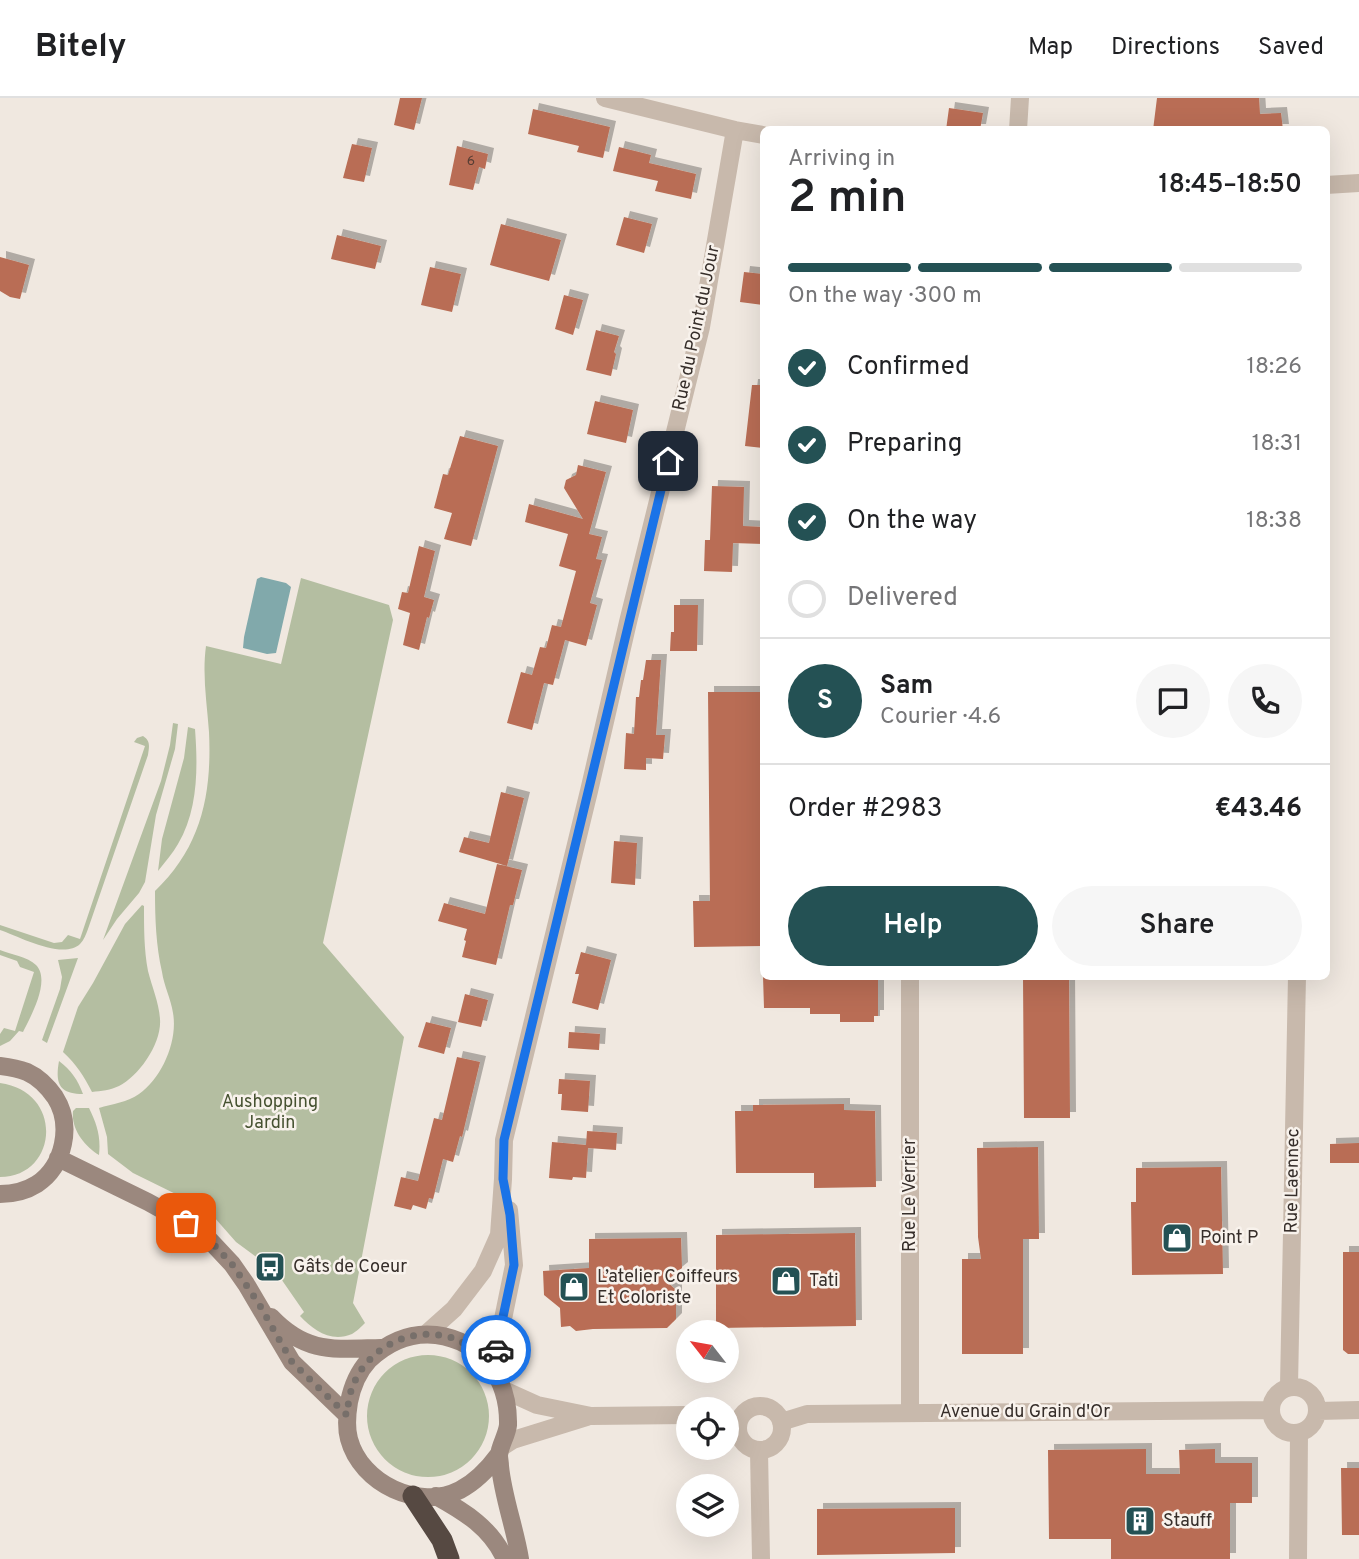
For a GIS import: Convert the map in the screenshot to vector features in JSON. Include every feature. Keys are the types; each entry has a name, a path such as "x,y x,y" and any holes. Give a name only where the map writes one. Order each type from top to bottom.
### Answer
{"highway":[{"path":"413,1496 442,1540 449,1559"}],"street":[{"path":"605,98 760,134"},
{"path":"1018,126 1020,98"},
{"name":"Rue du Point du Jour","path":"426,1334 454,1309 483,1271 499,1235 504,1140 701,327 735,130"},
{"path":"1330,185 1359,183"},
{"name":"Rue Le Verrier","path":"910,980 910,1413"},
{"name":"Rue Laennec","path":"1289,1386 1297,980"},
{"path":"0,1066 28,1072 48,1086 60,1104 65,1128 64,1145 52,1170 36,1185 14,1194 0,1194"},
{"path":"58,1158 202,1232 232,1264 259,1304 292,1362 347,1415"},
{"name":"Rue du Point du Jour","path":"493,1368 514,1265 510,1215 503,1179"},
{"path":"259,1304 279,1326 310,1345 327,1349 381,1348"},
{"path":"426,1334 449,1337 472,1348 493,1368 504,1390 508,1426 491,1466 477,1480 458,1491 436,1496 413,1496 396,1491 373,1477 360,1462 349,1439 347,1415 352,1388 364,1365 381,1348 403,1338 426,1334"},
{"path":"1289,1386 1303,1387 1313,1394 1317,1404 1315,1421 1299,1433 1283,1431 1275,1424 1270,1410 1279,1391 1289,1386"},
{"path":"504,1390 537,1405 591,1416 676,1415"},
{"path":"739,1415 751,1407 769,1408 776,1412 782,1433 776,1443 759,1450 743,1442 739,1434"},
{"name":"Avenue du Grain d'Or","path":"781,1422 807,1414 1270,1410"},
{"path":"1318,1411 1359,1410"},
{"path":"500,1450 513,1440 591,1416"},
{"path":"1298,1559 1299,1433"},
{"path":"500,1450 502,1483 520,1559"},
{"path":"759,1450 761,1559"},
{"path":"436,1496 479,1523 491,1535 505,1559"}],"green space":[{"name":"Aushopping Jardin","path":"301,578 389,605 393,620 323,943 404,1037 353,1303 365,1323 352,1334 337,1337 323,1334 300,1316 304,1312 268,1260 263,1262 236,1242 214,1217 196,1204 133,1173 108,1154 107,1137 99,1108 139,1094 155,1079 171,1047 173,1013 158,952 155,891 171,874 193,838 205,798 209,755 206,646 281,664"},
{"path":"173,723 178,724 175,749 156,815 145,882 103,940 161,781"},
{"path":"188,727 195,729 196,774 193,803 185,831 158,871 162,839 184,758"},
{"path":"143,736 148,742 148,755 88,929 80,944 63,950 30,942 0,930 0,925 54,943 62,942 68,935 80,939 145,746 134,742"},
{"path":"142,905 148,971 157,1001 160,1028 148,1058 134,1075 119,1086 92,1092 79,1070 63,1052 78,1007 125,924"},
{"path":"0,950 33,962 40,972 41,989 23,1032 19,1031 10,1041 0,1046 0,1034 4,1028 15,1031 34,972 20,967 17,961 0,955"},
{"path":"78,958 47,1043 42,1040 62,977 58,960"},
{"path":"59,1061 74,1076 83,1094 69,1092 60,1086"},
{"path":"0,1083 21,1090 36,1101 44,1117 46,1133 43,1150 34,1164 19,1173 0,1177"},
{"path":"76,1108 89,1108 98,1131 99,1155 84,1142 74,1125 73,1111"},
{"path":"428,1355 451,1360 471,1373 484,1393 489,1416 484,1439 471,1459 451,1472 428,1477 405,1472 385,1459 372,1439 367,1416 372,1393 385,1373 405,1360"}],"water":[{"path":"261,577 286,583 291,587 276,653 267,654 243,648 257,579"}],"building":[{"path":"400,98 422,98 414,130 394,125"},
{"path":"1157,98 1259,98 1260,114 1281,113 1283,126 1154,126"},
{"path":"949,108 983,113 981,126 947,126"},
{"path":"533,109 610,127 603,158 577,152 579,146 528,134"},
{"path":"352,144 372,148 364,182 343,178"},
{"path":"457,146 488,154 485,169 479,167 473,190 449,185"},
{"path":"619,147 651,155 649,163 696,174 691,199 655,191 658,181 613,171"},
{"path":"624,217 652,224 644,253 616,245"},
{"path":"501,224 561,240 549,281 490,265"},
{"path":"337,235 381,246 375,269 331,259"},
{"path":"0,257 29,265 20,299 0,291"},
{"path":"430,267 461,274 452,312 421,305"},
{"path":"744,272 760,274 760,305 740,302"},
{"path":"564,295 583,300 573,335 555,329"},
{"path":"596,330 619,336 611,376 586,370"},
{"path":"752,385 760,385 760,448 745,446"},
{"path":"595,401 633,410 626,443 587,434"},
{"path":"460,436 498,446 471,546 444,539 452,513 434,508 443,474 448,475"},
{"path":"578,465 606,472 589,534 602,537 596,559 602,560 590,603 597,605 586,646 565,640 553,685 544,683 532,730 507,723 521,672 532,675 540,647 546,648 552,625 561,627 576,571 559,566 568,534 525,522 529,504 583,519 564,488 566,480 576,475"},
{"path":"712,486 744,487 743,526 760,527 760,544 733,543 732,572 704,571 705,540 710,540"},
{"path":"419,546 435,551 424,597 434,600 419,650 403,645 410,613 398,609 402,592 408,593"},
{"path":"674,605 698,605 697,651 670,651 671,632 674,632"},
{"path":"646,660 661,660 656,735 665,735 663,759 646,758 646,770 624,769 626,733 634,734 636,697 639,697"},
{"path":"708,692 760,692 760,946 694,947 693,901 710,901"},
{"path":"501,792 524,798 507,866 459,852 464,837 489,843"},
{"path":"614,841 637,843 635,885 611,883"},
{"path":"497,864 522,870 513,905 510,905 496,965 462,957 467,929 438,921 444,903 485,914"},
{"path":"581,952 611,960 598,1010 572,1003"},
{"path":"763,980 878,980 878,1016 874,1016 874,1022 840,1022 840,1014 810,1014 810,1008 764,1008"},
{"path":"1023,980 1069,980 1070,1118 1024,1118"},
{"path":"465,994 488,1000 481,1027 458,1022"},
{"path":"426,1022 451,1028 444,1054 418,1047"},
{"path":"569,1032 600,1034 599,1050 568,1048"},
{"path":"457,1057 480,1062 462,1137 460,1136 453,1162 443,1159 433,1199 429,1198 426,1209 413,1205 411,1210 394,1206 401,1177 418,1181 434,1118 442,1120"},
{"path":"559,1079 590,1081 588,1112 561,1110"},
{"path":"844,1104 844,1110 875,1111 876,1187 814,1188 814,1173 736,1173 735,1111 753,1111 753,1105"},
{"path":"587,1131 617,1133 616,1150 588,1148 586,1178 549,1178 552,1142 586,1145"},
{"path":"1359,1143 1359,1163 1330,1163 1330,1144"},
{"path":"1038,1147 1039,1239 1023,1239 1023,1354 962,1354 962,1259 981,1259 978,1237 977,1148"},
{"name":"Point P","path":"1221,1167 1223,1274 1132,1275 1131,1202 1136,1202 1136,1168"},
{"name":"Tati","path":"855,1233 856,1326 739,1328 739,1320 716,1320 716,1235"},
{"path":"681,1238 682,1268 666,1281 676,1290 676,1319 667,1328 576,1331 570,1326 561,1327 560,1308 544,1295 543,1271 589,1268 589,1239"},
{"path":"1343,1252 1359,1252 1359,1354 1348,1354 1343,1350"},
{"name":"Stauff","path":"1146,1449 1146,1474 1180,1474 1179,1450 1215,1449 1215,1463 1252,1463 1252,1503 1230,1503 1230,1559 1111,1559 1111,1539 1049,1539 1048,1450"},
{"path":"1341,1468 1359,1468 1359,1535 1342,1535"},
{"path":"955,1508 955,1553 817,1555 817,1509"}],"way so far":[{"path":"186,1223 202,1232 232,1264 259,1304 292,1362 347,1415 352,1388 364,1365 381,1348 403,1338 426,1334 449,1337 472,1348 493,1368 496,1350"}],"place":[{"name":"Point P","path":"1177,1238"},
{"name":"Gâts de Coeur","path":"270,1267"},
{"name":"Tati","path":"786,1281"},
{"name":"L’atelier Coiffeurs Et Coloriste","path":"574,1287"},
{"name":"Stauff","path":"1140,1521"}],"route":[{"path":"496,1350 514,1265 510,1215 503,1179 504,1140 668,461"}]}
